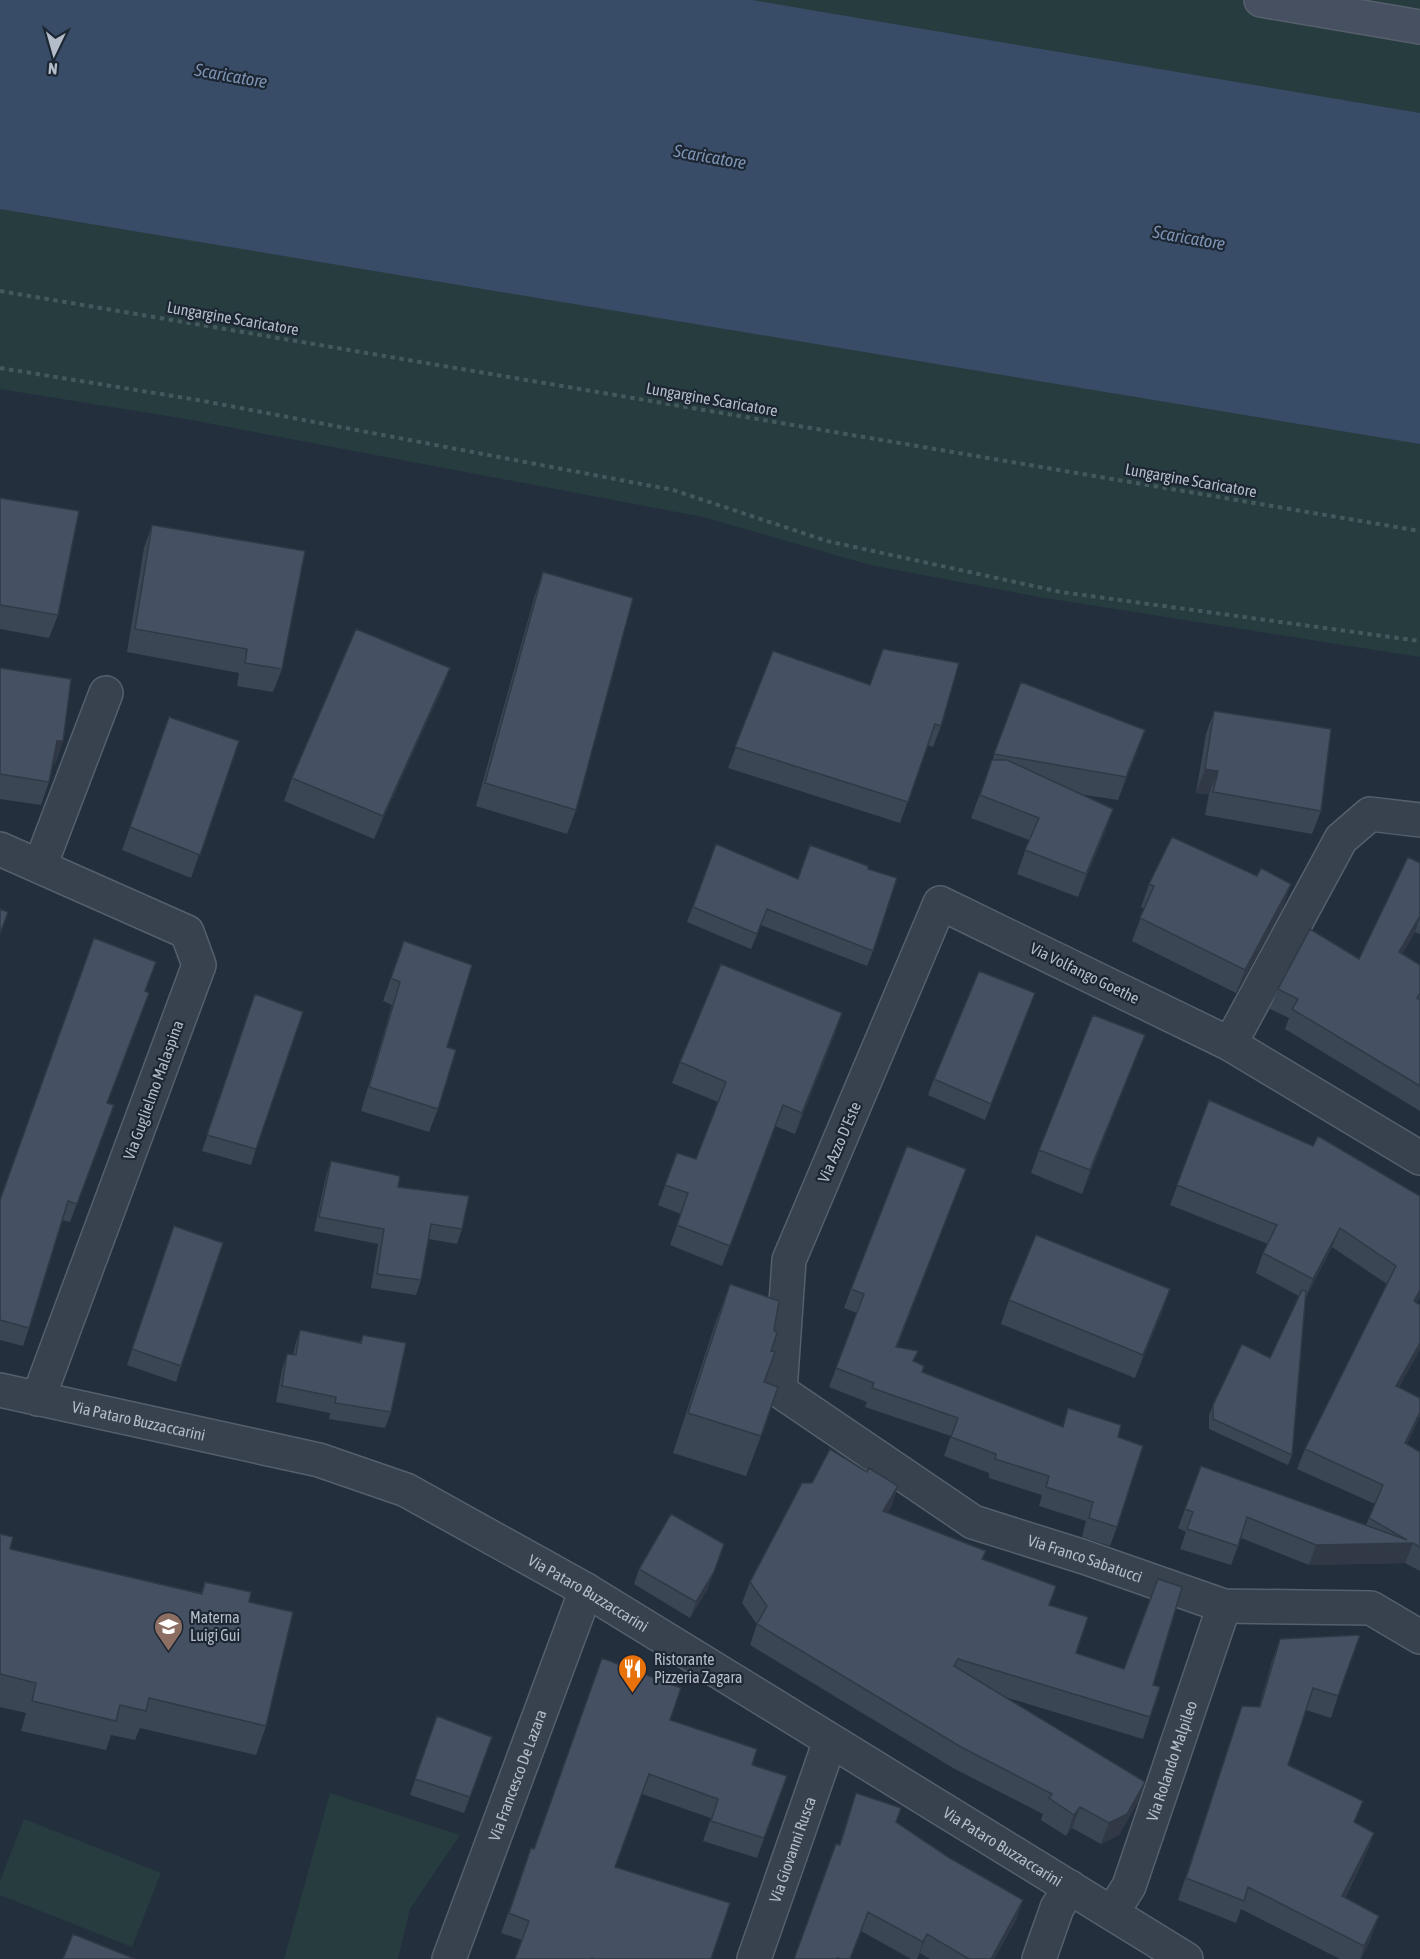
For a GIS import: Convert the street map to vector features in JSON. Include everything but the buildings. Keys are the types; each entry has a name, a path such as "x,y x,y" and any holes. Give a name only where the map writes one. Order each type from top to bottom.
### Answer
{"street":[{"path":"1261,0 1420,27"},
{"path":"40,866 106,693"},
{"path":"1230,1044 1341,839 1370,814 1420,820"},
{"name":"Via Guglielmo Malaspina","path":"0,849 187,932 199,965 38,1399"},
{"name":"Via Volfango Goethe","path":"940,903 1230,1044 1420,1158"},
{"name":"Via Azzo D'Este","path":"780,1391 789,1260 940,903"},
{"name":"Via Pataro Buzzaccarini","path":"0,1390 319,1460 406,1490 586,1590 1186,1959"},
{"name":"Via Franco Sabatucci","path":"780,1391 973,1522 1084,1557 1224,1606 1371,1608 1420,1637"},
{"name":"Via Francesco De Lazara","path":"449,1959 586,1590"},
{"name":"Via Rolando Malpileo","path":"1112,1913 1129,1886 1224,1606"},
{"name":"Via Giovanni Rusca","path":"754,1959 830,1741"},
{"path":"1039,1959 1057,1908 1070,1887"}],"path":[{"name":"Lungargine Scaricatore","path":"0,291 1420,531"},
{"path":"0,368 198,400 673,490 827,541 1061,592 1420,641"}],"green space":[{"path":"0,0 1420,0 1420,657 1039,597 870,565 703,517 186,419 0,389"},
{"path":"330,1793 460,1835 410,1909 398,1959 284,1959"},
{"path":"24,1819 161,1873 132,1947 0,1895 0,1881"}],"water":[{"name":"Scaricatore","path":"0,0 752,0 1420,113 1420,444 0,209"}],"place":[{"name":"Materna Luigi Gui","path":"169,1652"},
{"name":"Ristorante Pizzeria Zagara","path":"633,1694"}]}
